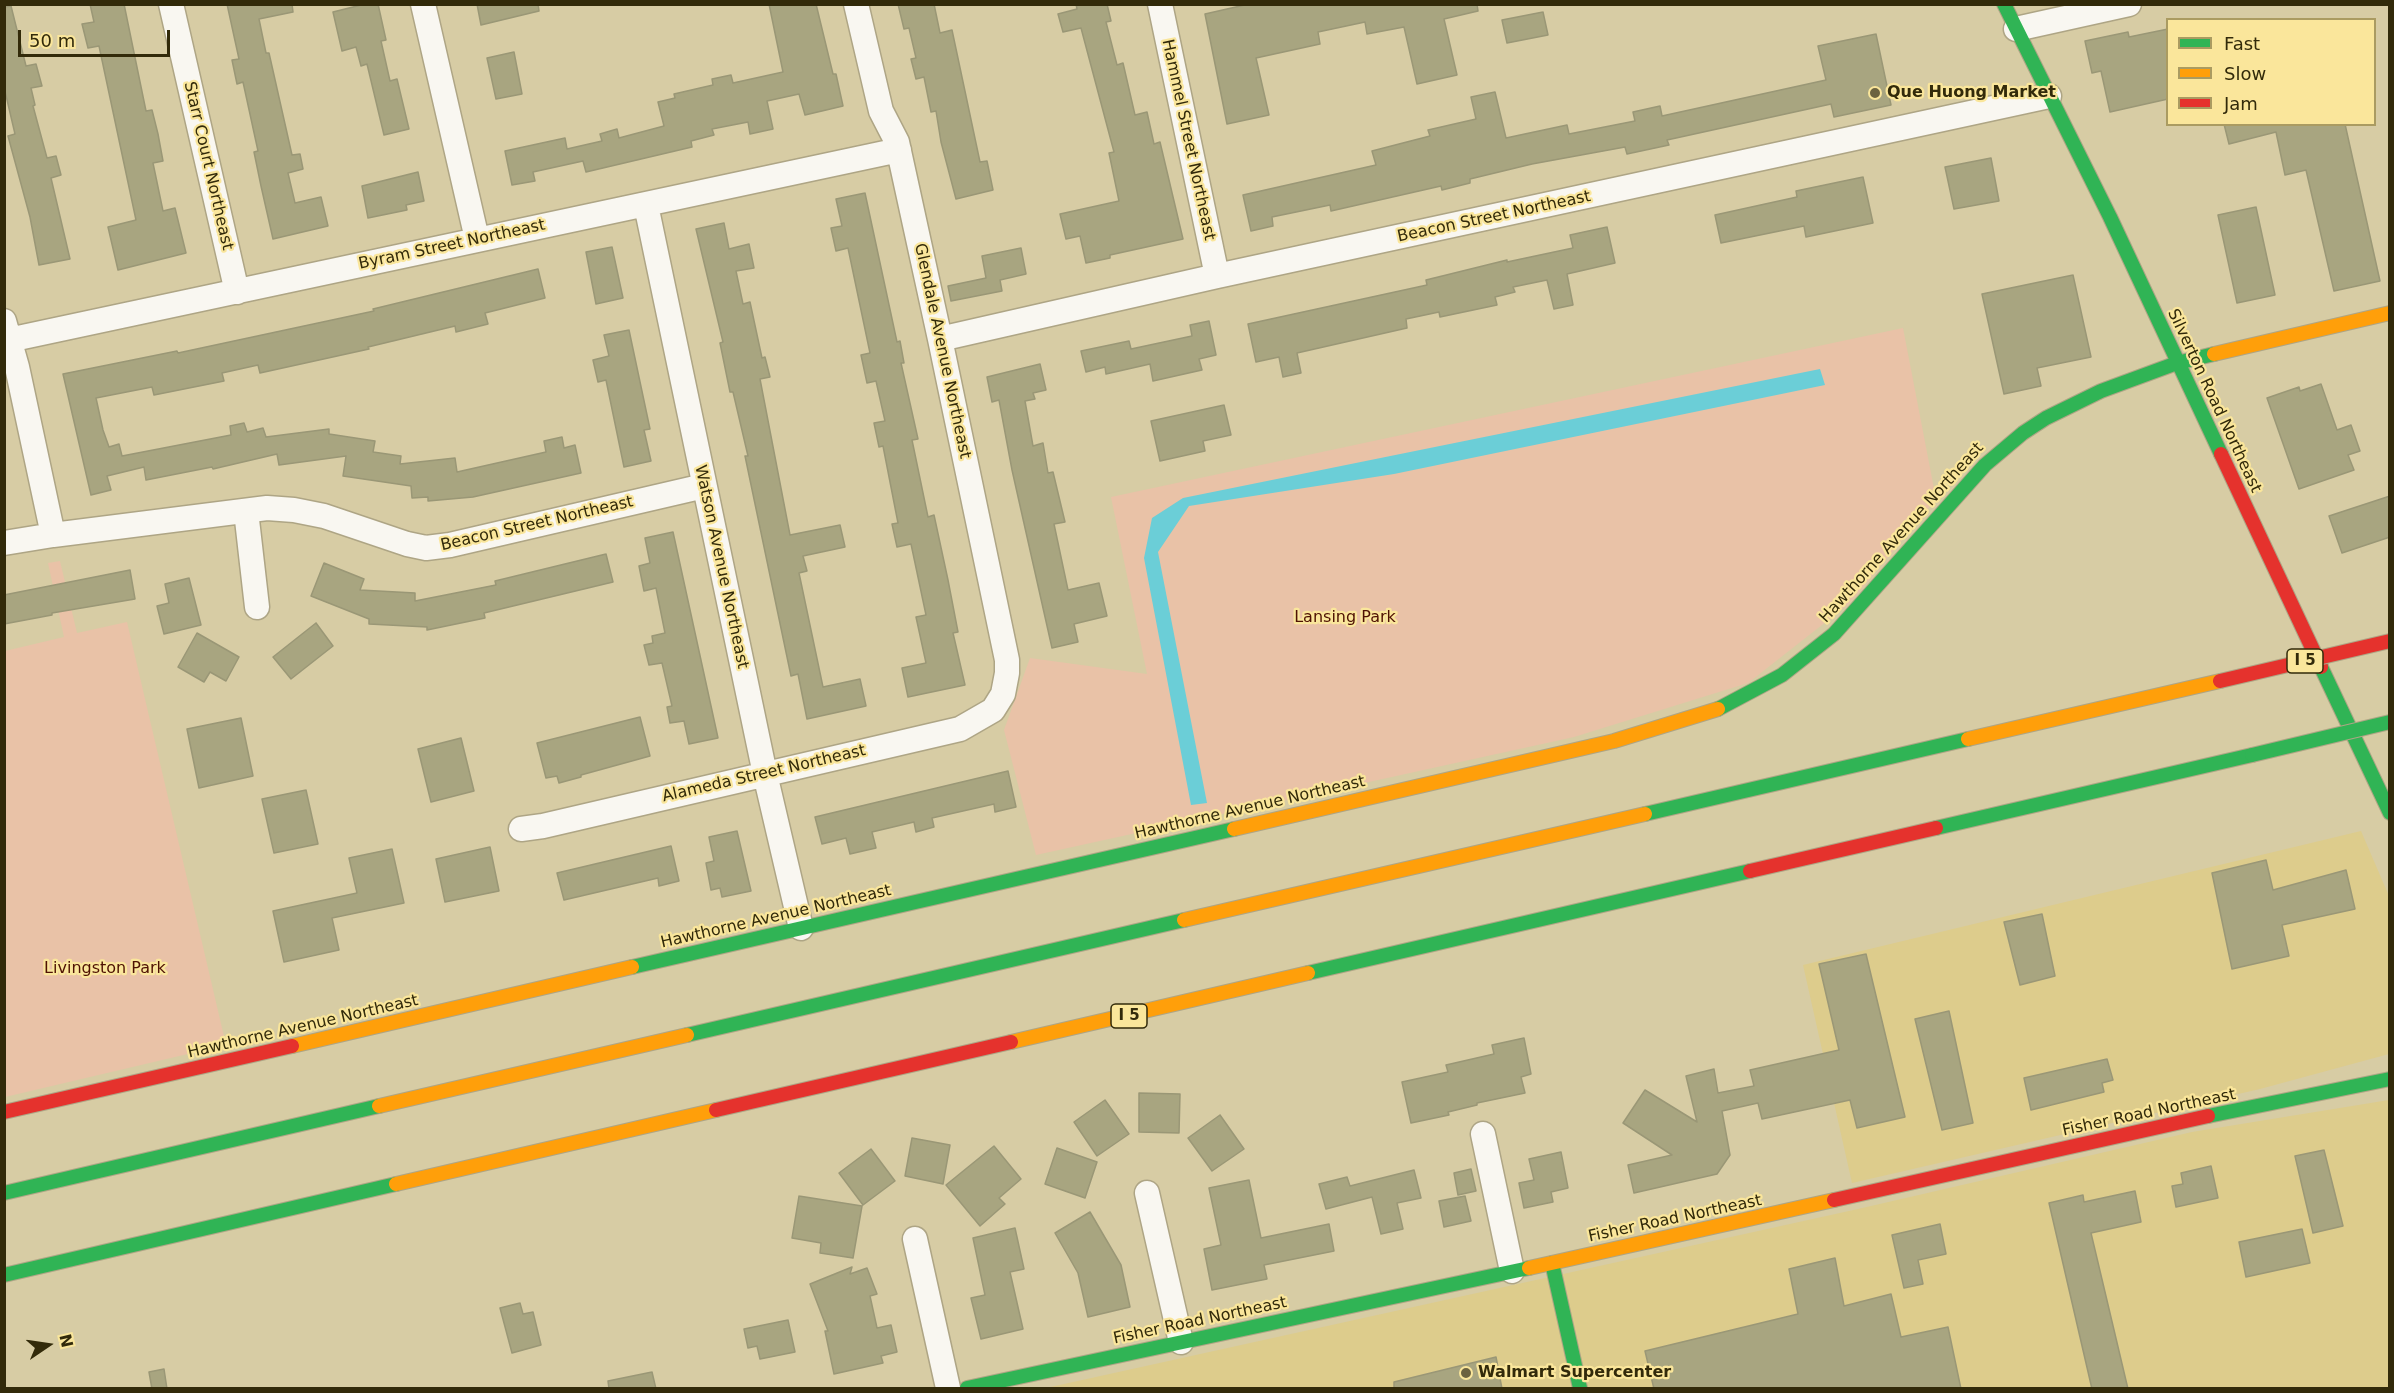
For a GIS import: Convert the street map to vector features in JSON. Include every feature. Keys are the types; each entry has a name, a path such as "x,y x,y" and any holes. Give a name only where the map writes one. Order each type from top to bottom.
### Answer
{"main road":[{"name":"Silverton Road Northeast","path":"2004,4 2110,217 2390,813"},
{"name":"Hawthorne Avenue Northeast","path":"4,1112 1614,741 1695,718 1725,707 1782,675 1834,633 1985,465 2023,433 2046,418 2101,391 2177,363 2390,314"},
{"name":"I 5","path":"4,1193 2390,641"},
{"name":"I 5","path":"4,1275 2390,722"},
{"name":"Fisher Road Northeast","path":"967,1389 1552,1263 2142,1130 2390,1079"},
{"path":"1552,1263 1580,1389"}],"street":[{"name":"Starr Court Northeast","path":"171,4 237,292"},
{"path":"423,4 477,239"},
{"name":"Glendale Avenue Northeast","path":"856,4 881,111 895,136 899,150 1007,660 1005,685 999,701"},
{"name":"Hammel Street Northeast","path":"1160,4 1217,276"},
{"path":"2016,29 2129,4"},
{"name":"Beacon Street Northeast","path":"940,339 1217,276 2049,96"},
{"name":"Byram Street Northeast","path":"6,334 237,292 899,150"},
{"name":"Watson Avenue Northeast","path":"646,205 765,774 801,928"},
{"path":"6,334 17,367 53,535"},
{"name":"Beacon Street Northeast","path":"4,543 206,514 267,508 294,510 351,524 406,544 426,548 450,545 704,486"},
{"path":"246,511 257,607"},
{"name":"Alameda Street Northeast","path":"521,829 543,826 960,729 981,719 993,710 999,701"},
{"path":"1483,1134 1512,1271"},
{"path":"1147,1193 1181,1342"},
{"path":"915,1239 948,1389"}],"shaded area":[{"path":"2361,831 2389,896 2389,1054 2260,1089 1852,1183 1803,965"},
{"path":"2389,1100 2389,1388 1046,1388 1858,1209 2192,1132"}],"green space":[{"name":"Lansing Park","path":"1903,328 1936,499 1850,603 1748,683 1574,737 1036,855 1004,730 1030,658 1147,674 1111,497"},
{"name":"Livingston Park","path":"60,561 77,633 127,622 226,1045 5,1097 5,651 64,637 48,563"}],"water":[{"path":"1820,369 1825,385 1394,474 1189,506 1158,552 1207,803 1191,805 1144,558 1152,518 1183,498"}],"building":[{"path":"90,4 124,4 146,111 152,110 158,134 163,161 153,163 163,211 175,208 186,253 118,270 108,227 136,220 99,46 88,48 82,24 94,22"},
{"path":"227,4 292,4 293,12 259,19 292,155 300,154 303,169 288,173 295,203 321,197 328,226 273,239 254,152 258,151 243,82 237,84 232,60 239,59"},
{"path":"365,4 378,4 386,40 381,41 390,81 397,79 409,129 384,135 367,64 361,66 356,47 342,51 333,12"},
{"path":"477,4 538,4 539,11 481,25"},
{"path":"769,4 816,4 843,106 805,115 799,94 767,101 773,129 750,134 748,122 712,129 714,135 691,141 692,147 586,172 583,161 533,172 535,181 512,185 505,151 565,138 567,149 602,141 600,134 617,129 619,138 664,126 658,102 675,98 674,94 713,85 712,79 731,75 733,83 783,72"},
{"path":"898,4 934,4 940,33 952,30 980,162 987,161 993,190 956,199 941,142 936,111 931,112 924,77 916,79 911,59 916,58 909,28 904,29"},
{"path":"1076,4 1107,4 1111,21 1106,22 1117,65 1123,63 1135,115 1147,112 1154,144 1160,142 1183,239 1110,255 1110,258 1086,263 1080,236 1066,239 1060,214 1119,201 1109,153 1114,152 1081,28 1063,32 1058,14 1077,9"},
{"path":"1249,4 1477,4 1478,11 1444,19 1457,75 1417,84 1404,27 1367,34 1365,22 1318,32 1320,44 1256,58 1269,115 1227,124 1205,14"},
{"path":"11,6 26,66 36,64 42,86 31,88 35,105 33,106 47,158 56,156 61,175 51,178 70,259 39,265 30,217 8,136 15,134 4,87 4,7"},
{"path":"1543,12 1548,35 1507,43 1502,20"},
{"path":"2166,29 2166,99 2110,112 2101,71 2092,73 2085,41 2128,32 2129,37"},
{"path":"1876,34 1891,105 1834,117 1831,104 1667,140 1669,145 1627,154 1625,147 1532,164 1470,179 1470,183 1442,190 1441,186 1331,211 1330,205 1272,217 1273,226 1251,231 1243,195 1376,165 1372,151 1430,136 1428,130 1476,119 1471,97 1495,92 1506,138 1567,125 1569,134 1635,121 1633,112 1660,106 1662,116 1826,80 1818,46"},
{"path":"514,52 522,94 496,99 487,58"},
{"path":"2224,126 2345,126 2380,281 2334,291 2306,170 2285,175 2276,132 2229,144"},
{"path":"1991,158 1999,201 1954,209 1945,167"},
{"path":"418,172 424,201 406,205 407,210 368,218 362,186"},
{"path":"1863,177 1873,223 1806,237 1804,226 1721,243 1715,215 1797,197 1796,191"},
{"path":"865,193 897,342 900,341 904,363 901,363 918,439 912,440 928,517 934,515 958,632 953,633 965,685 908,697 902,668 926,663 916,617 926,615 911,544 897,547 892,524 898,523 883,446 879,447 874,423 885,421 876,381 867,383 861,355 870,353 848,248 836,251 831,228 842,226 836,199"},
{"path":"2256,207 2275,295 2237,303 2218,215"},
{"path":"724,223 729,249 749,244 754,268 736,271 743,304 750,302 762,358 765,357 770,377 760,379 790,535 840,525 845,547 803,556 807,571 799,573 823,687 860,679 866,706 807,719 798,674 791,676 745,456 748,456 733,392 730,392 720,343 723,342 696,229"},
{"path":"1607,227 1615,263 1567,274 1573,305 1554,309 1547,280 1513,287 1515,292 1495,297 1497,305 1440,317 1439,312 1406,319 1407,328 1297,353 1301,373 1283,377 1279,357 1256,362 1248,324 1427,285 1426,280 1507,260 1507,262 1573,248 1570,235"},
{"path":"612,247 623,298 596,304 586,252"},
{"path":"1021,248 1026,274 1000,280 1002,291 951,301 948,286 986,278 982,256"},
{"path":"538,269 545,298 485,313 488,324 456,332 455,326 368,347 369,349 260,373 258,365 222,373 224,381 154,395 152,387 96,398 109,447 119,444 122,456 231,435 230,426 244,423 247,432 263,428 266,437 329,429 329,434 375,441 373,452 401,456 400,464 455,458 457,472 546,452 544,441 562,437 564,448 575,445 581,473 473,497 428,501 428,497 412,498 411,486 343,476 346,456 279,465 277,454 213,469 212,467 146,480 144,467 107,476 111,490 91,495 63,374 177,351 178,353 374,311 373,309"},
{"path":"2073,275 2091,357 2037,368 2041,386 2004,394 1982,294"},
{"path":"1209,321 1216,355 1199,359 1202,370 1153,381 1150,364 1106,374 1105,367 1086,372 1081,351 1129,341 1131,349 1192,336 1190,325"},
{"path":"629,330 650,429 644,430 651,461 624,467 606,380 598,382 593,360 609,356 604,335"},
{"path":"1040,364 1046,390 1033,393 1035,399 1025,401 1033,446 1043,443 1048,473 1053,472 1065,522 1054,524 1068,590 1099,583 1107,616 1074,624 1078,642 1052,648 1012,470 999,400 992,402 987,377"},
{"path":"2321,384 2337,430 2351,425 2360,451 2348,455 2354,470 2299,489 2267,398 2299,387 2300,391"},
{"path":"1224,405 1231,435 1203,441 1205,451 1160,461 1151,421"},
{"path":"2390,496 2390,537 2342,553 2329,516"},
{"path":"673,532 718,738 689,744 684,721 670,723 667,707 672,706 662,663 649,665 644,645 653,643 652,636 665,633 656,588 644,591 639,566 650,563 645,538"},
{"path":"606,554 613,582 484,613 485,618 427,630 427,627 369,624 369,619 311,596 324,563 364,579 360,590 415,593 415,601 496,585 495,581"},
{"path":"130,570 135,599 52,613 52,615 4,624 4,595"},
{"path":"189,578 201,625 164,634 157,606 169,603 165,584"},
{"path":"316,623 333,646 291,679 273,657"},
{"path":"197,633 239,657 226,681 210,672 204,682 178,667"},
{"path":"640,717 650,756 559,783 557,776 546,778 537,743"},
{"path":"241,718 253,776 199,788 187,729"},
{"path":"461,738 474,791 431,802 418,749"},
{"path":"1008,771 1016,807 995,812 994,804 932,818 934,827 916,832 914,822 872,832 876,848 850,854 846,838 822,844 815,817"},
{"path":"306,790 318,844 274,853 262,799"},
{"path":"737,831 751,891 722,897 720,888 711,890 706,863 714,861 709,837"},
{"path":"671,846 679,881 659,886 658,878 564,900 557,873"},
{"path":"490,847 499,891 445,902 436,859"},
{"path":"392,849 404,903 332,918 339,950 284,962 273,911 357,893 349,858"},
{"path":"2266,860 2273,890 2346,870 2355,909 2282,925 2289,956 2232,969 2212,873"},
{"path":"2042,914 2055,976 2020,985 2004,922"},
{"path":"1866,954 1905,1117 1857,1128 1850,1100 1762,1119 1758,1103 1722,1111 1730,1155 1717,1174 1634,1193 1628,1165 1672,1155 1623,1123 1645,1090 1697,1122 1686,1076 1714,1069 1718,1093 1754,1086 1750,1070 1839,1050 1819,964"},
{"path":"1949,1011 1973,1123 1942,1130 1915,1019"},
{"path":"1524,1038 1531,1074 1521,1077 1525,1093 1477,1103 1477,1105 1448,1112 1449,1115 1411,1123 1402,1082 1448,1072 1446,1065 1494,1054 1492,1045"},
{"path":"2107,1059 2113,1080 2102,1083 2104,1092 2031,1110 2024,1078"},
{"path":"1139,1093 1180,1094 1179,1133 1139,1132"},
{"path":"1105,1100 1129,1134 1097,1156 1074,1122"},
{"path":"1220,1115 1244,1149 1212,1171 1188,1138"},
{"path":"912,1138 950,1145 943,1184 905,1176"},
{"path":"994,1146 1021,1179 999,1198 1005,1204 980,1226 946,1185"},
{"path":"1057,1148 1097,1162 1085,1198 1045,1184"},
{"path":"871,1149 895,1181 863,1205 839,1173"},
{"path":"2324,1150 2343,1226 2313,1233 2295,1156"},
{"path":"1561,1152 1568,1188 1551,1192 1553,1202 1524,1208 1519,1183 1534,1180 1529,1159"},
{"path":"2211,1166 2218,1198 2176,1207 2172,1186 2183,1184 2181,1173"},
{"path":"1471,1169 1476,1191 1458,1195 1454,1173"},
{"path":"1414,1170 1421,1198 1397,1203 1403,1229 1381,1234 1372,1197 1326,1209 1319,1184 1347,1177 1350,1186"},
{"path":"1249,1180 1261,1238 1329,1224 1334,1251 1264,1265 1267,1279 1212,1290 1204,1249 1221,1245 1209,1188"},
{"path":"2135,1191 2141,1222 2091,1233 2128,1389 2092,1389 2049,1203 2083,1195 2084,1202"},
{"path":"799,1196 862,1206 853,1258 820,1253 821,1243 792,1238"},
{"path":"1465,1196 1471,1221 1444,1227 1439,1201"},
{"path":"1090,1212 1121,1265 1130,1307 1088,1317 1078,1273 1055,1233"},
{"path":"1940,1224 1946,1254 1918,1260 1923,1284 1904,1288 1892,1235"},
{"path":"1015,1228 1024,1269 1010,1272 1023,1329 981,1339 971,1298 985,1295 973,1238"},
{"path":"2302,1229 2310,1263 2246,1277 2239,1242"},
{"path":"1835,1258 1844,1306 1891,1294 1901,1337 1948,1327 1961,1389 1654,1389 1645,1351 1798,1314 1789,1269"},
{"path":"852,1267 850,1274 867,1268 877,1294 870,1296 877,1328 891,1325 897,1352 881,1356 883,1363 834,1374 825,1331 828,1331 810,1284"},
{"path":"520,1303 523,1314 533,1312 541,1345 512,1353 500,1308"},
{"path":"788,1320 795,1352 760,1359 757,1346 748,1348 744,1329"},
{"name":"Walmart Supercenter","path":"1496,1357 1502,1389 1394,1389 1394,1382"},
{"path":"164,1369 167,1389 152,1389 149,1372"},
{"path":"652,1372 656,1389 609,1389 608,1381"}],"traffic: fast":[{"path":"2004,4 2110,217 2221,454"},
{"path":"1718,709 1782,675 1834,634 1985,465 2023,433 2046,418 2101,391 2177,363 2214,354"},
{"path":"2321,667 2390,813"},
{"path":"2252,755 2390,722"},
{"path":"1645,814 1968,739"},
{"path":"1936,828 2252,755"},
{"path":"632,967 1234,829"},
{"path":"1308,973 1750,871"},
{"path":"687,1035 1184,920"},
{"path":"2208,1116 2390,1079"},
{"path":"4,1193 379,1106"},
{"path":"4,1275 396,1184"},
{"path":"1552,1263 1580,1388"},
{"path":"967,1388 1529,1268"}],"traffic: slow":[{"path":"2214,354 2390,313"},
{"path":"1968,739 2220,681"},
{"path":"1234,829 1614,741 1718,709"},
{"path":"1184,920 1645,814"},
{"path":"292,1046 632,967"},
{"path":"1011,1042 1308,973"},
{"path":"379,1106 687,1035"},
{"path":"396,1184 716,1110"},
{"path":"1529,1268 1834,1200"}],"traffic: jam":[{"path":"2221,454 2321,667"},
{"path":"2220,681 2390,641"},
{"path":"1750,871 1936,828"},
{"path":"716,1110 1011,1042"},
{"path":"4,1112 292,1046"},
{"path":"1834,1200 2208,1116"}],"place":[{"name":"Que Huong Market","path":"1875,93"},
{"name":"Walmart Supercenter","path":"1466,1373"}]}
